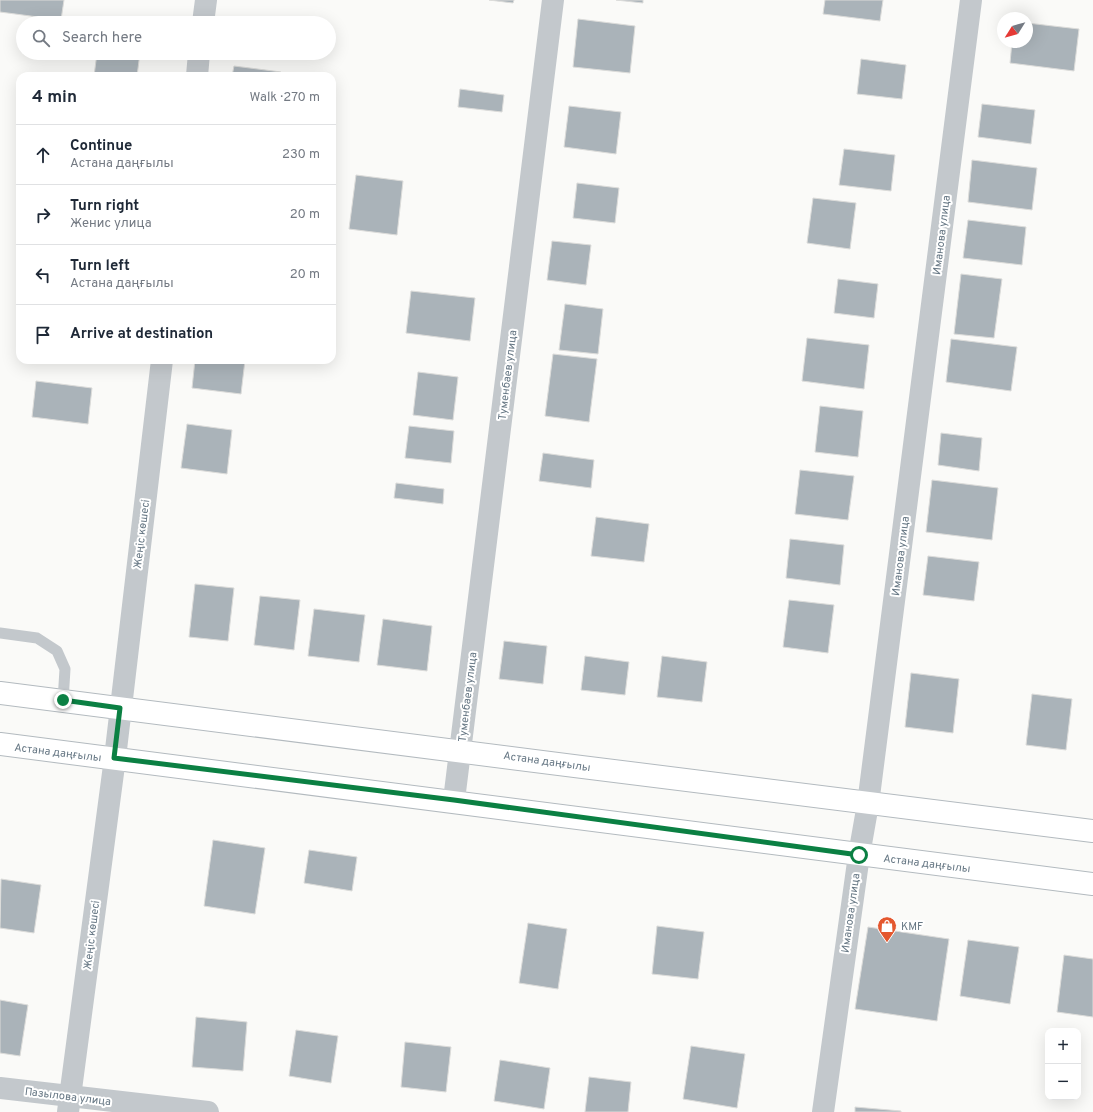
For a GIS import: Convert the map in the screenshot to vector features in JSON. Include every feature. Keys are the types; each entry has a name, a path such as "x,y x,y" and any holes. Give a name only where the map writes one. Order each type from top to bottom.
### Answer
{"street":[{"path":"204,16 206,0"},
{"name":"Туменбаев улица","path":"454,800 553,0"},
{"name":"Иманова улица","path":"823,1112 859,855 868,804 971,0"},
{"path":"197,72 198,60"},
{"name":"Жеңіс көшесі","path":"69,1104 114,758 162,364"},
{"name":"Астана даңғылы","path":"0,693 461,750 868,804 1093,831"},
{"name":"Астана даңғылы","path":"0,744 454,800 859,855 1093,884"},
{"name":"Пазылова улица","path":"0,1088 69,1104 208,1112"}],"lane":[{"path":"0,633 37,638 57,651 65,669 63,700"}],"building":[{"path":"0,0 64,0 62,16 30,16 0,12"},
{"path":"489,0 514,0 513,3"},
{"path":"616,0 643,0 643,3"},
{"path":"825,0 883,0 880,21 823,14"},
{"path":"578,19 635,26 630,73 573,67"},
{"path":"1033,24 1079,29 1074,71 1010,63 1011,48 1033,48"},
{"path":"861,59 906,65 902,99 857,94"},
{"path":"96,60 139,60 138,72 95,72"},
{"path":"234,66 281,72 233,72"},
{"path":"460,89 504,95 502,112 458,107"},
{"path":"982,104 1035,110 1031,144 978,137"},
{"path":"569,106 621,112 616,154 564,147"},
{"path":"844,149 895,155 891,191 839,185"},
{"path":"972,160 1037,168 1032,210 968,202"},
{"path":"356,175 403,181 397,235 349,229"},
{"path":"577,183 619,188 615,223 573,218"},
{"path":"813,198 856,203 850,249 807,243"},
{"path":"968,220 1026,227 1022,265 963,258"},
{"path":"552,241 591,245 586,285 547,280"},
{"path":"961,274 1002,279 994,338 954,334"},
{"path":"838,279 878,284 874,318 834,313"},
{"path":"411,291 475,298 470,341 406,333"},
{"path":"565,304 603,309 598,354 559,350"},
{"path":"807,338 869,345 864,389 802,381"},
{"path":"951,339 1017,347 1011,391 946,382"},
{"path":"553,354 597,359 589,422 545,416"},
{"path":"195,364 245,364 241,394 192,388"},
{"path":"418,372 458,377 453,420 413,415"},
{"path":"36,381 92,388 88,424 32,417"},
{"path":"820,406 863,411 858,457 815,452"},
{"path":"187,424 232,430 227,474 181,468"},
{"path":"409,426 454,431 451,463 405,458"},
{"path":"941,433 982,438 979,471 938,465"},
{"path":"543,453 594,460 591,488 539,481"},
{"path":"800,470 854,476 848,520 795,514"},
{"path":"932,480 998,488 992,540 926,532"},
{"path":"396,483 444,489 443,504 394,498"},
{"path":"596,517 649,524 644,562 591,556"},
{"path":"790,539 844,545 840,585 786,578"},
{"path":"928,556 979,562 974,601 923,595"},
{"path":"195,584 234,588 228,641 189,637"},
{"path":"260,596 300,600 294,650 254,645"},
{"path":"789,600 834,605 828,653 783,647"},
{"path":"314,609 365,615 359,662 308,656"},
{"path":"383,619 432,626 427,671 377,665"},
{"path":"504,641 547,646 543,684 499,679"},
{"path":"585,656 629,662 625,695 581,690"},
{"path":"662,656 707,662 702,702 657,697"},
{"path":"911,673 959,679 953,733 905,727"},
{"path":"1032,694 1072,699 1066,750 1026,745"},
{"path":"213,840 265,848 255,914 204,906"},
{"path":"309,850 357,857 352,891 304,883"},
{"path":"1,879 41,885 34,933 0,928"},
{"path":"528,923 567,929 558,989 519,983"},
{"path":"657,926 704,932 698,979 652,974"},
{"path":"868,927 949,939 937,1021 855,1009"},
{"path":"968,940 1019,947 1010,1004 960,996"},
{"path":"1064,955 1093,959 1093,1017 1057,1012"},
{"path":"0,1000 28,1005 20,1056 0,1053"},
{"path":"196,1017 247,1022 243,1071 192,1067"},
{"path":"296,1030 338,1036 331,1083 289,1076"},
{"path":"405,1042 451,1047 446,1092 401,1087"},
{"path":"691,1046 745,1054 737,1108 683,1099"},
{"path":"500,1060 550,1068 544,1109 494,1101"},
{"path":"589,1077 631,1082 628,1112 585,1112"},
{"path":"855,1107 901,1111 901,1112 855,1112"}],"place":[{"name":"KMF","path":"887,943"}],"route":[{"path":"63,700 120,708 114,758 454,800 859,855"}]}
